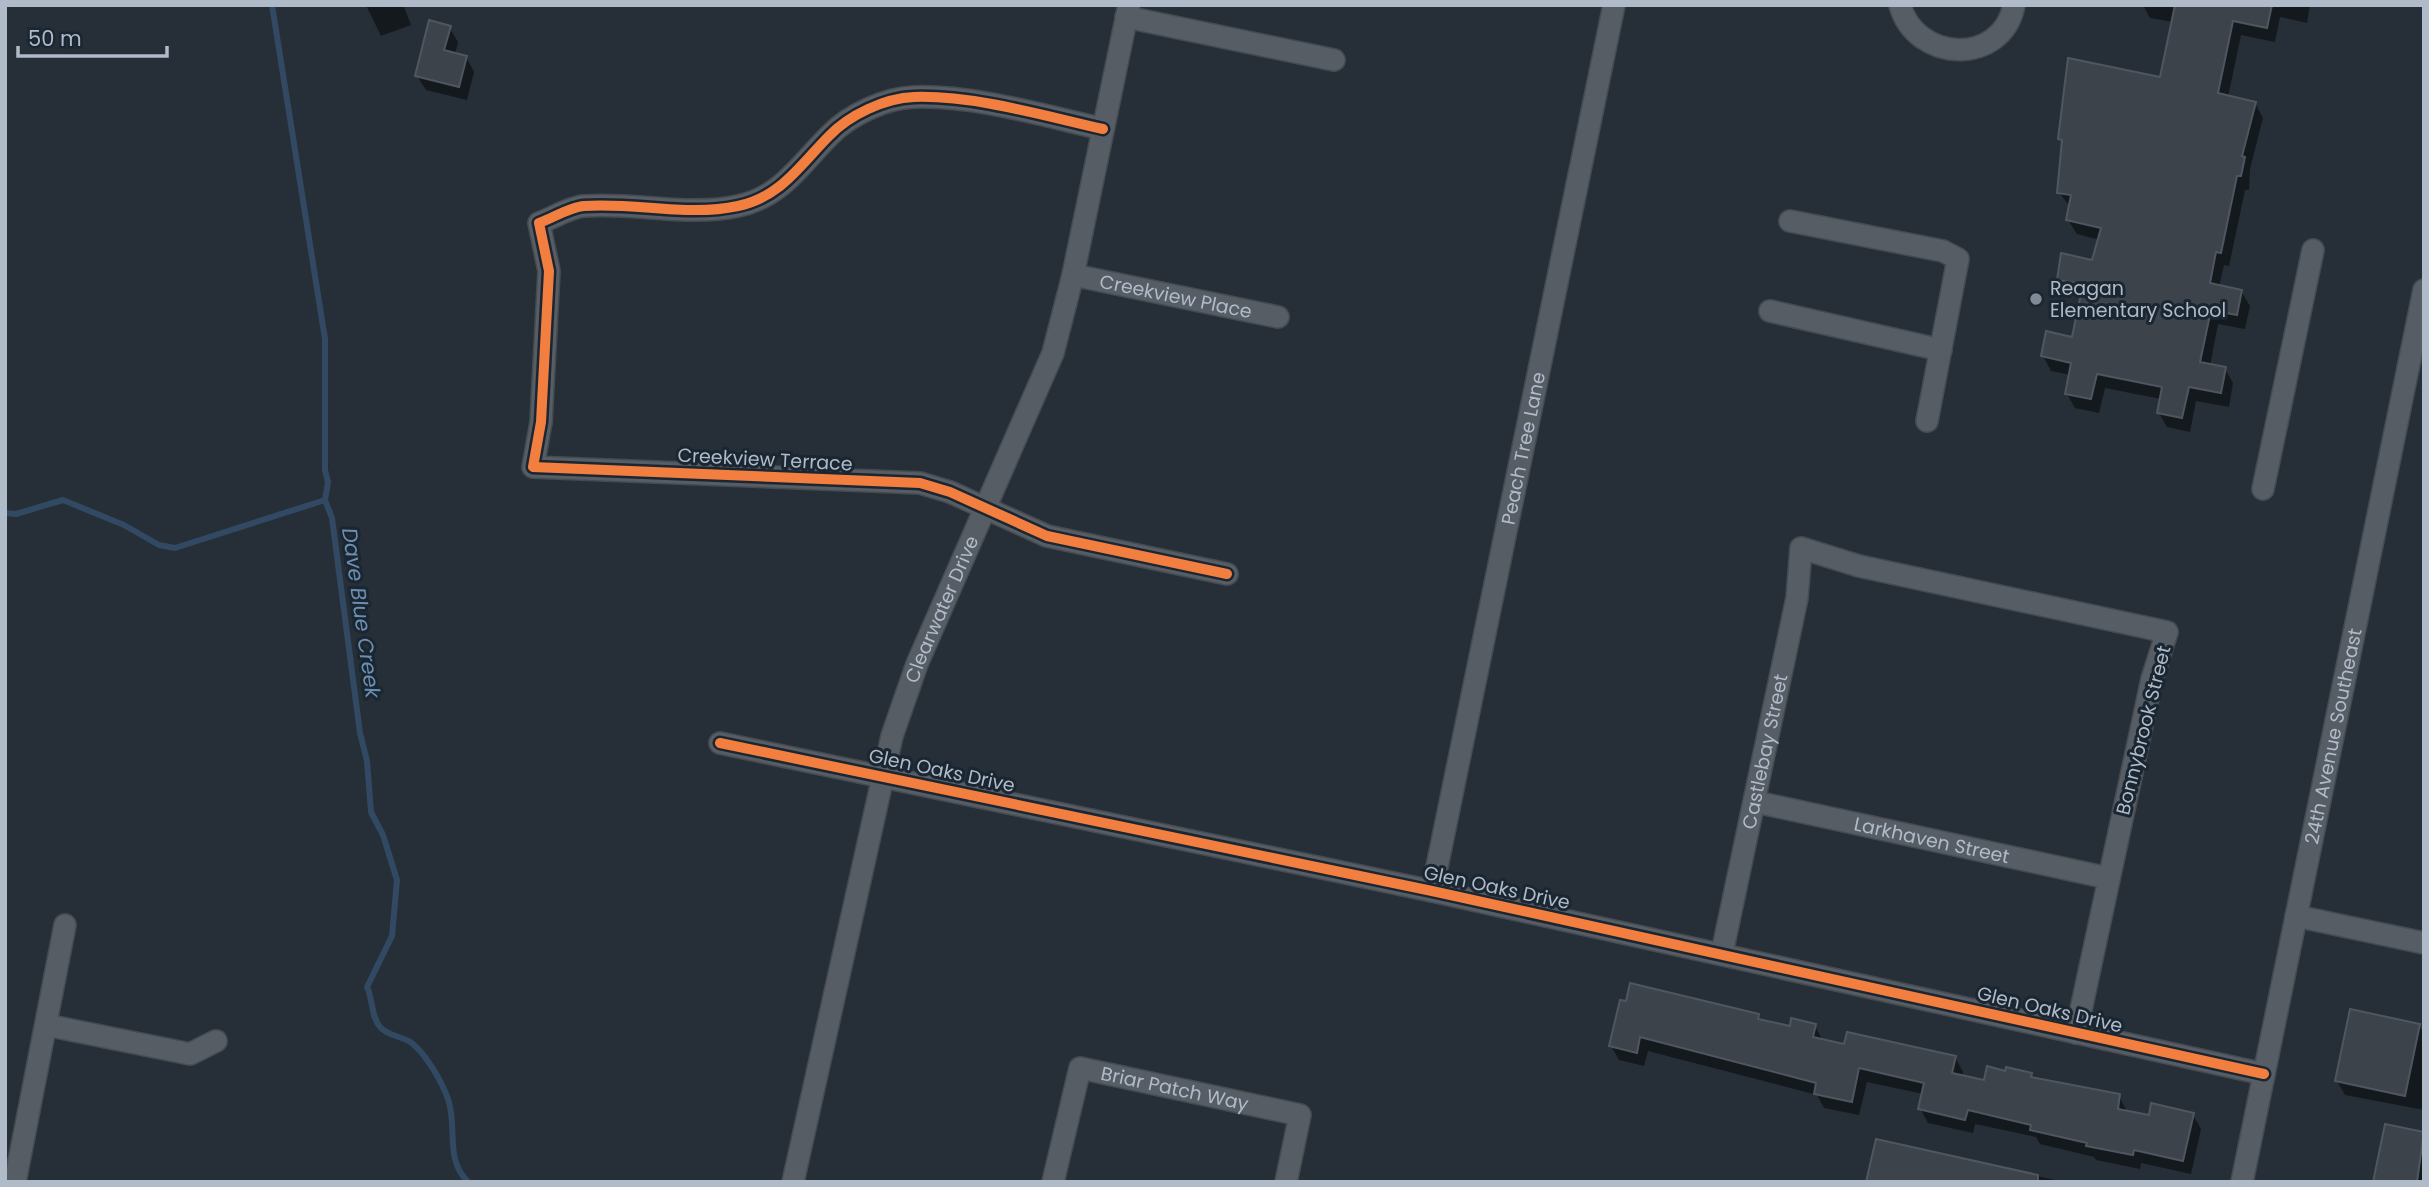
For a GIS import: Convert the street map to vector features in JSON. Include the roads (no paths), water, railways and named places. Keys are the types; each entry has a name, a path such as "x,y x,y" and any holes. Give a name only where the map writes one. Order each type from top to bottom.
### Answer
{"street":[{"name":"Peach Tree Lane","path":"1432,891 1614,5"},
{"path":"1900,5 1904,20 1925,40 1953,49 1989,45 2009,25 2014,5"},
{"path":"1127,11 1334,60"},
{"name":"Clearwater Drive","path":"793,1182 902,699 1053,353 1073,275 1127,11"},
{"name":"Creekview Terrace","path":"1103,129 976,103 913,97 872,108 841,125 784,185 757,201 716,210 692,211 582,206 540,223 549,271 541,422 533,467 920,483 950,492 1021,527 1067,542 1227,574"},
{"path":"1790,221 1943,251 1958,259 1927,421"},
{"path":"2263,489 2313,250"},
{"name":"Creekview Place","path":"1073,275 1278,317"},
{"name":"24th Avenue Southeast","path":"2242,1182 2295,916 2416,366 2424,290"},
{"path":"1770,311 1941,350"},
{"name":"Castlebay Street","path":"1722,953 1797,598 1801,548"},
{"name":"Bonnybrook Street","path":"1801,548 1859,566 2167,632 2152,679 2076,1033"},
{"name":"Glen Oaks Drive","path":"720,743 1722,953 2264,1074"},
{"name":"Larkhaven Street","path":"1756,802 2108,878"},
{"path":"2295,916 2424,943"},
{"path":"15,1182 65,925"},
{"path":"46,1025 190,1054 216,1041"},
{"name":"Briar Patch Way","path":"1053,1182 1080,1068 1300,1115 1286,1182"}],"waterway":[{"name":"Dave Blue Creek","path":"272,5 325,339 325,470 328,482 325,500 332,518 360,733 367,761 371,812 383,835 397,880 392,936 367,987 380,1027 413,1044 429,1062 442,1085 451,1110 456,1163 468,1182"},
{"path":"5,513 16,514 63,500 124,525 159,545 175,548 325,500"}],"place":[{"name":"Reagan Elementary School","path":"2036,299"}]}
